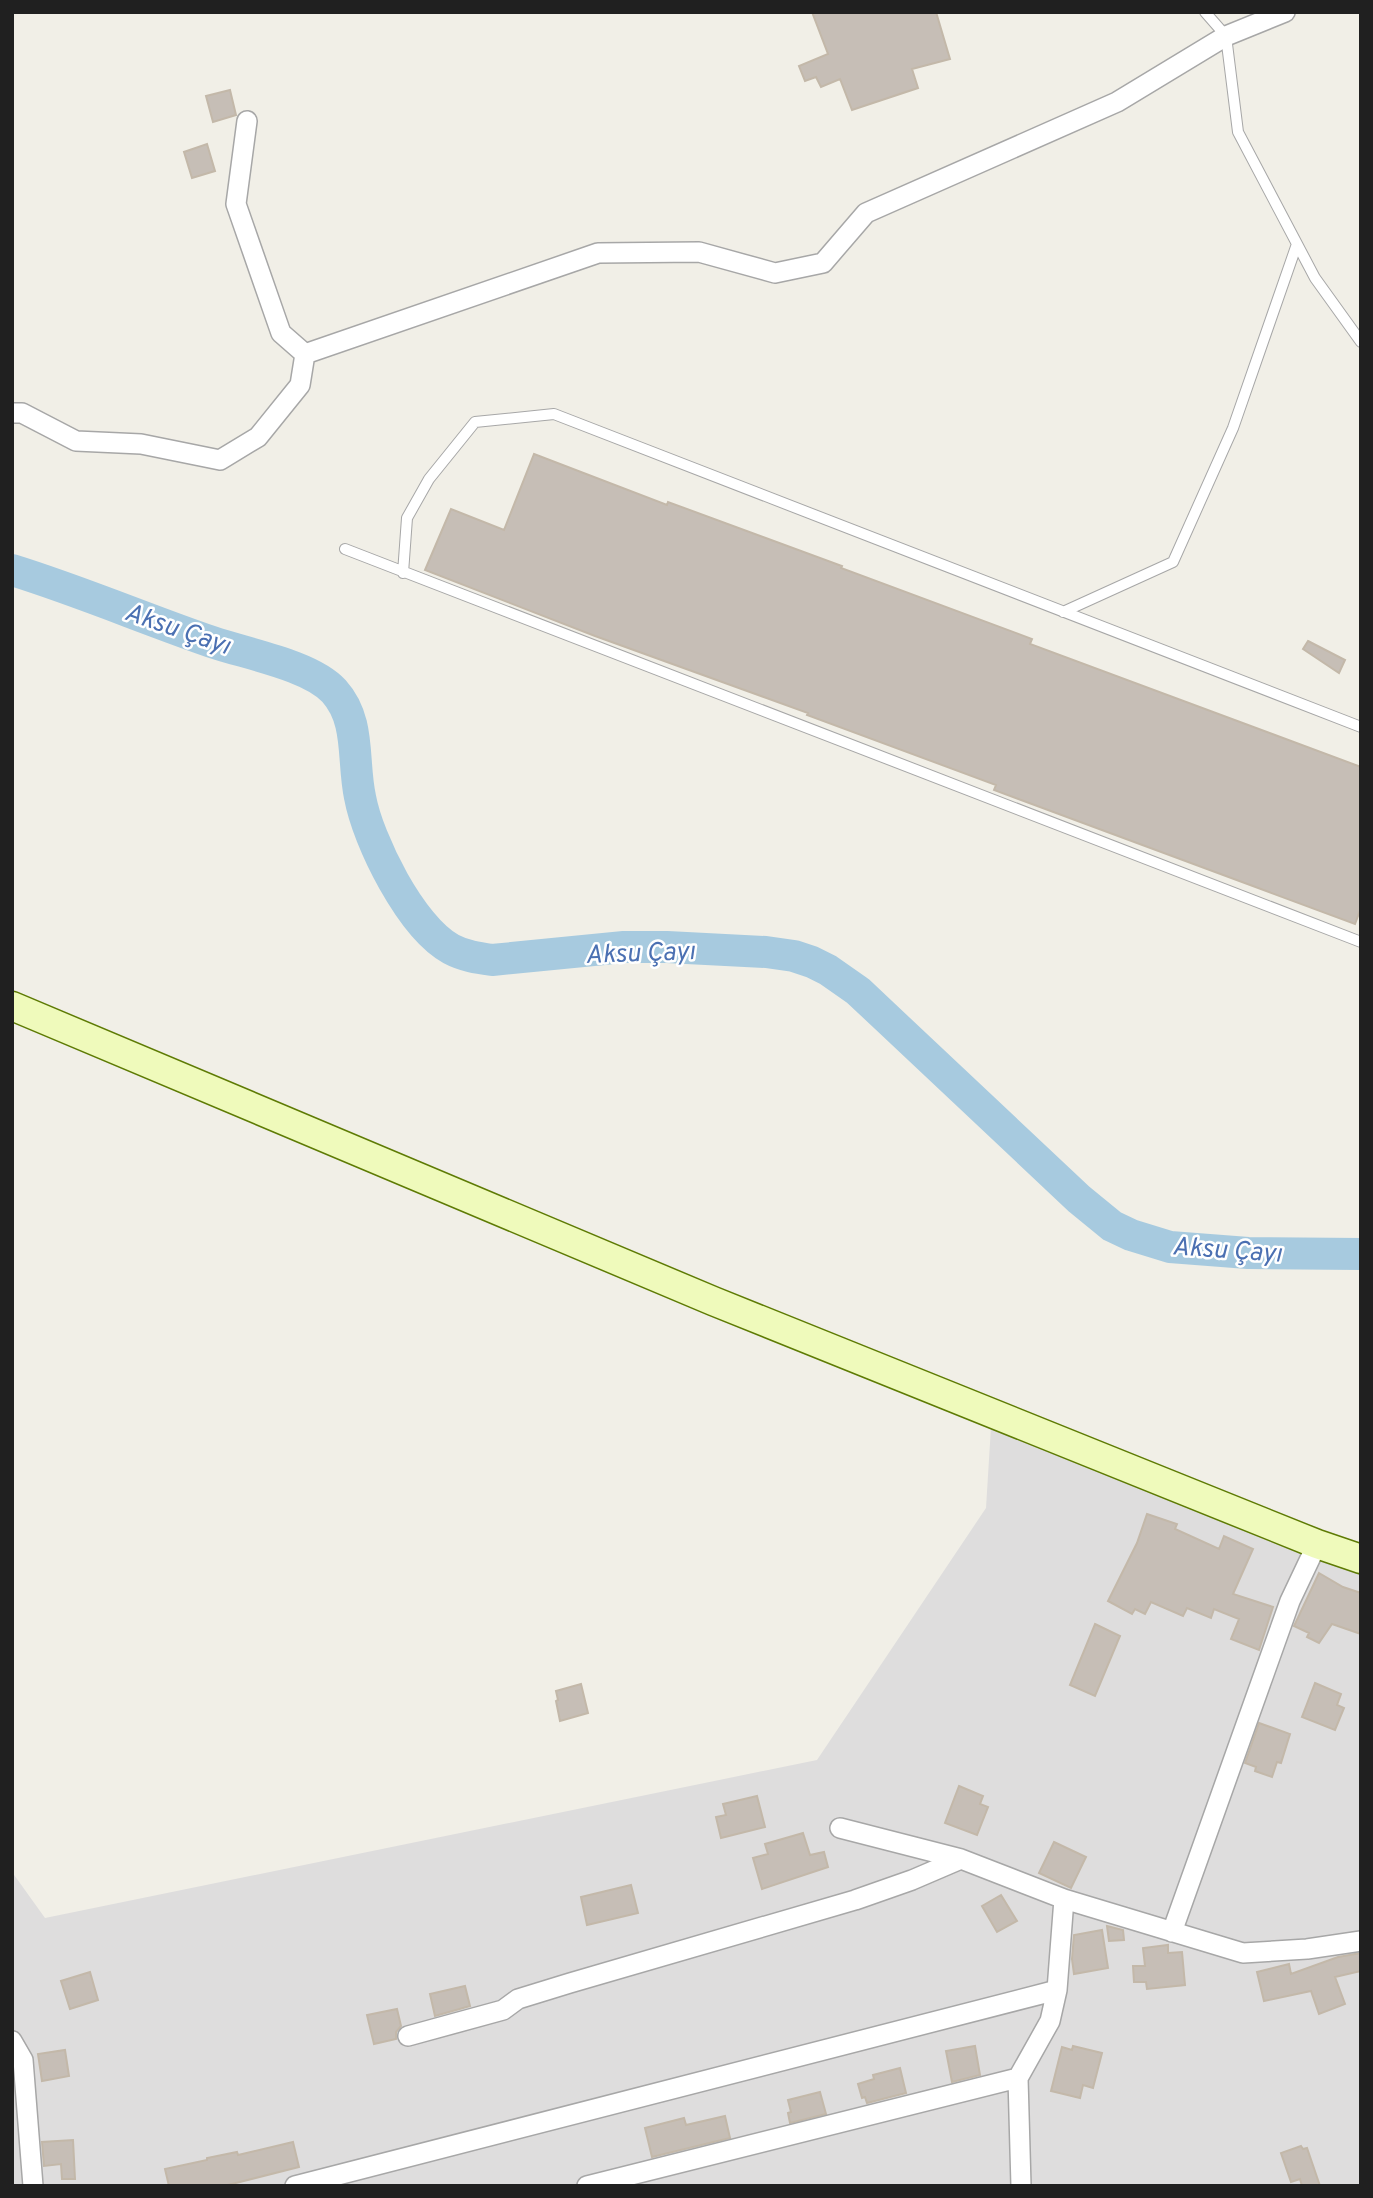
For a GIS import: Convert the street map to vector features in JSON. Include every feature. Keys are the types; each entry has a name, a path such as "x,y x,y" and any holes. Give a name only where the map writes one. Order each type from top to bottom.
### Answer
{"street":[{"path":"305,354 598,253 699,252 775,273 823,263 866,213 1117,102 1226,36 1285,12"},
{"path":"247,121 236,204 281,333 305,354"},
{"path":"12,412 22,413 76,441 141,444 220,460 258,437 300,385 305,354"},
{"path":"12,1006 713,1301 1317,1544 1361,1559"},
{"path":"1172,1932 1290,1601 1317,1544"},
{"path":"840,1828 961,1859 1064,1899 1243,1953 1307,1949 1361,1941"},
{"path":"408,2036 503,2010 518,1999 570,1983 855,1900 961,1859"},
{"path":"1021,2186 1018,2078 1051,2021 1057,1990 1064,1899"},
{"path":"295,2186 1057,1990"},
{"path":"12,2041 23,2060 33,2186"},
{"path":"594,2185 1018,2078"}],"lane":[{"path":"1205,12 1226,36 1238,132 1315,278 1361,342"},
{"path":"1063,612 1172,562 1233,428 1297,244"},
{"path":"403,573 407,518 429,479 475,422 554,414 1361,727"},
{"path":"345,549 1361,942"}],"shaded area":[{"path":"991,1427 1361,1557 1361,2186 12,2186 12,1872 45,1918 817,1760 986,1508"}],"building":[{"path":"812,12 936,12 950,59 912,69 918,88 852,110 840,79 821,87 816,77 805,81 799,66 828,54"},
{"path":"230,90 236,115 213,122 206,96"},
{"path":"207,144 215,171 192,178 184,152"},
{"path":"534,454 667,505 668,502 842,566 841,568 1032,639 1030,644 1361,767 1361,908 1355,924 994,790 996,785 425,570 451,509 504,530"},
{"path":"1308,641 1345,660 1339,673 1303,649"},
{"path":"1147,1514 1177,1524 1175,1529 1219,1549 1224,1536 1253,1549 1233,1594 1273,1607 1259,1650 1231,1639 1239,1619 1214,1609 1211,1618 1187,1608 1183,1616 1151,1602 1145,1614 1135,1609 1132,1614 1108,1601 1137,1543"},
{"path":"1319,1573 1343,1587 1361,1593 1361,1634 1332,1624 1319,1643 1307,1637 1309,1633 1294,1626"},
{"path":"1095,1624 1120,1636 1095,1696 1070,1685"},
{"path":"1315,1683 1341,1694 1337,1705 1344,1708 1335,1730 1302,1717"},
{"path":"581,1684 588,1713 560,1721 556,1691"},
{"path":"1259,1723 1290,1734 1281,1763 1277,1762 1272,1777 1255,1771 1256,1767 1245,1763"},
{"path":"959,1786 983,1796 980,1804 988,1807 977,1835 945,1823"},
{"path":"757,1796 765,1827 721,1838 716,1817 726,1815 723,1804"},
{"path":"803,1833 810,1855 824,1852 828,1867 762,1889 753,1858 768,1854 765,1844"},
{"path":"1054,1842 1086,1857 1071,1888 1039,1873"},
{"path":"631,1885 638,1913 587,1925 581,1897"},
{"path":"1001,1895 1017,1921 997,1932 982,1906"},
{"path":"1107,1926 1123,1930 1124,1940 1109,1941"},
{"path":"1102,1930 1108,1968 1074,1974 1074,1935"},
{"path":"1168,1945 1168,1953 1182,1952 1185,1985 1147,1989 1146,1982 1134,1982 1133,1966 1145,1966 1143,1948"},
{"path":"1361,1953 1361,1971 1335,1977 1345,2004 1319,2014 1311,1991 1264,2001 1257,1972 1289,1964 1291,1974 1338,1957"},
{"path":"90,1972 98,2000 70,2009 61,1981"},
{"path":"465,1986 470,2006 435,2016 430,1994"},
{"path":"397,2009 401,2026 396,2032 396,2039 374,2044 367,2015"},
{"path":"975,2046 980,2075 952,2082 946,2051"},
{"path":"1073,2046 1102,2053 1093,2088 1083,2085 1080,2098 1051,2091 1062,2047 1072,2050"},
{"path":"65,2050 69,2076 42,2081 38,2054"},
{"path":"900,2068 906,2093 867,2103 865,2097 862,2098 858,2084 874,2079 873,2075"},
{"path":"820,2092 826,2114 790,2123 788,2100"},
{"path":"725,2116 730,2138 652,2157 645,2128 684,2118 686,2125"},
{"path":"73,2140 75,2179 62,2179 61,2164 44,2166 42,2142"},
{"path":"293,2142 299,2167 224,2186 169,2186 165,2169"},
{"path":"1301,2146 1303,2149 1307,2148 1320,2186 1302,2186 1300,2179 1291,2182 1281,2153"}],"waterway":[{"name":"Aksu Çayı","path":"12,570 212,642 294,667 310,674 334,691 343,703 352,728 360,797 382,859 421,922 451,949 492,960 624,947 667,947 766,952 812,962 858,991 1079,1199 1112,1226 1170,1247 1248,1253 1361,1254"}]}
